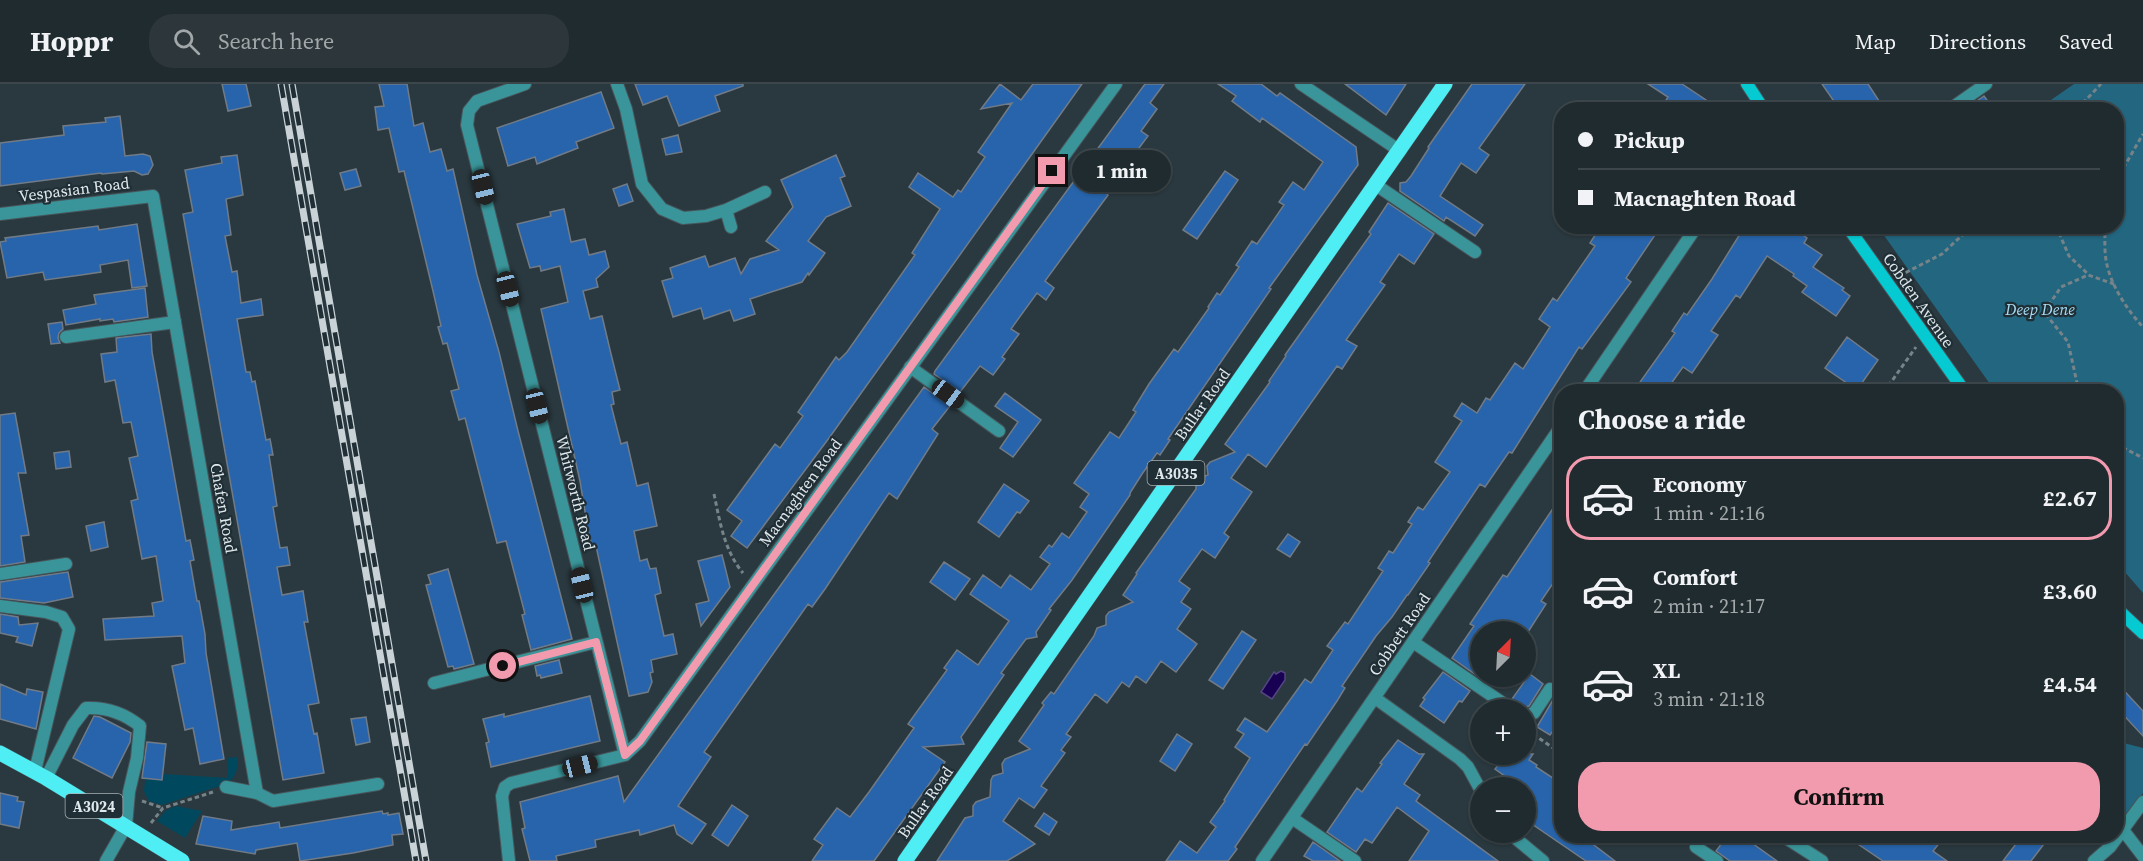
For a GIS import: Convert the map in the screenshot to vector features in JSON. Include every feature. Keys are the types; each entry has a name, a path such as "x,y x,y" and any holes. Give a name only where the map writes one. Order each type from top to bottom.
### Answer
{"main road":[{"name":"Bullar Road","path":"905,861 1445,84"},
{"name":"A3024","path":"0,753 41,774 182,861"}],"street":[{"name":"Whitworth Road","path":"525,84 477,101 469,111 467,125 625,755"},
{"path":"617,84 626,109 642,184 662,209 684,218 706,216 726,210 765,192"},
{"name":"Macnaghten Road","path":"625,755 640,741 1116,84"},
{"path":"1301,84 1400,151"},
{"path":"1747,84 1759,102"},
{"path":"1960,102 1986,84"},
{"path":"1376,185 1475,252"},
{"name":"Vespasian Road","path":"0,214 153,196"},
{"name":"Chafen Road","path":"153,196 257,793"},
{"path":"726,210 731,227"},
{"path":"1589,384 1692,234"},
{"name":"Cobden Avenue","path":"1853,234 1959,384"},
{"path":"66,338 175,322"},
{"path":"910,367 999,431"},
{"name":"Cobbett Road","path":"1262,861 1554,437"},
{"path":"0,574 66,564"},
{"path":"0,606 26,608 54,614 62,617 69,629 41,774"},
{"path":"2124,615 2143,633"},
{"path":"434,683 596,642"},
{"path":"1413,642 1497,699"},
{"path":"1536,710 1550,689"},
{"path":"1375,698 1460,759 1473,777"},
{"path":"41,774 86,708 102,707 128,717 140,726 128,796 126,826 106,861"},
{"path":"509,861 502,796 505,787 511,783 625,755"},
{"path":"226,787 257,793 273,801 378,784"},
{"path":"2124,829 2143,802"},
{"path":"1292,818 1355,861"},
{"path":"2124,831 2143,856"},
{"path":"1521,843 1543,861"},
{"path":"1794,843 1822,861"},
{"path":"2094,861 2112,843"},
{"path":"1696,847 1717,861"}],"path":[{"path":"2084,102 2101,84"},
{"path":"2124,167 2143,134"},
{"path":"1887,283 1942,254 1963,234"},
{"path":"2059,234 2069,256 2088,275 2114,284"},
{"path":"2105,234 2107,265 2114,284 2134,317 2143,327"},
{"path":"2077,384 2068,342 2044,312 2061,287 2088,275"},
{"path":"1890,384 1924,336"},
{"path":"2124,448 2143,458"},
{"path":"714,494 724,540 733,561 752,585"},
{"path":"1536,736 1554,748"},
{"path":"141,836 164,808 226,787"},
{"path":"128,796 164,808"}],"shaded area":[{"path":"1281,671 1285,673 1285,680 1272,699 1261,692 1274,672 1276,674"},
{"path":"237,757 236,772 226,784 162,805 149,801 144,792 145,779 162,780 163,774 228,778 228,758"},
{"path":"176,806 202,811 185,838 157,821 165,811"}],"green space":[{"name":"Deep Dene","path":"2074,84 2143,84 2143,593 2124,571 2124,384 1990,384 1883,234 2124,234 2124,102 2048,102"},
{"path":"2124,743 2143,748 2143,793 2124,818"}],"building":[{"path":"222,84 246,84 251,106 228,111"},
{"path":"379,84 407,84 414,126 423,123 430,152 441,149 447,171 453,169 477,275 499,352 572,639 531,650 522,615 525,614 506,541 497,543 465,418 459,420 451,391 459,389 447,343 443,344 438,327 441,326 404,171 399,172 389,128 378,130 375,107 384,106"},
{"path":"635,84 743,84 743,86 715,96 720,111 679,126 667,96 643,105"},
{"path":"1000,84 1021,100 1033,84 1082,84 829,438 747,548 731,536 742,521 727,510 775,444 780,448 803,416 798,412 836,357 839,360 847,352 915,255 912,253 940,209 909,187 918,173 953,197 958,190 961,192 985,157 978,152 1012,103 981,109"},
{"path":"1145,84 1164,84 1150,103 1157,109 1141,131 1148,136 1135,151 1106,193 1108,195 1045,281 1054,288 1046,300 1037,293 1011,329 1019,334 1002,357 1005,359 993,375 980,366 960,392 934,374 935,371"},
{"path":"1218,84 1261,84 1277,96 1280,93 1356,147 1358,165 1269,288 1271,289 1168,439 1170,440 1160,455 1157,453 1072,580 1049,609 1051,610 1036,632 1037,637 1026,639 1001,673 1004,675 961,737 964,744 923,747 945,762 874,861 812,861 823,845 814,839 837,808 850,817 869,792 914,728 908,724 947,670 944,668 957,650 978,665 1009,621 970,594 983,575 1001,588 1010,575 1031,590 1050,564 1040,557 1049,545 1052,547 1062,533 1069,538 1087,512 1080,507 1089,494 1074,483 1110,432 1119,438 1136,412 1133,410 1149,384 1174,349 1178,352 1217,293 1220,295 1239,267 1236,265 1252,241 1257,244 1284,205 1279,202 1293,182 1304,190 1323,162 1262,118 1260,122 1232,101 1236,96"},
{"path":"1345,84 1406,84 1386,115"},
{"path":"1472,84 1525,84 1479,148 1489,155 1476,173 1461,163 1440,196 1483,225 1475,236 1446,217 1444,221 1400,191 1400,183 1406,182 1411,176 1428,147"},
{"path":"1648,84 1682,84 1709,102 1665,102 1668,97"},
{"path":"1822,84 1868,84 1880,102 1834,102"},
{"path":"601,92 614,128 576,142 578,148 537,164 535,157 508,166 497,128"},
{"path":"1984,96 1988,102 1975,102"},
{"path":"120,116 125,156 143,154 150,156 153,165 148,174 142,175 134,171 101,173 0,186 0,143 64,135 63,126 106,122 105,118"},
{"path":"678,135 682,152 666,155 662,139"},
{"path":"237,155 243,195 226,199 231,235 225,236 232,272 237,271 241,303 261,299 263,315 237,319 246,372 250,372 252,382 255,381 266,440 270,439 273,455 269,455 277,506 273,507 280,548 287,547 290,565 277,567 282,595 303,591 308,622 304,622 319,703 308,705 314,734 317,733 324,773 283,780 183,214 193,212 185,170 222,163 221,157"},
{"path":"836,155 845,176 840,178 851,206 826,217 808,241 825,253 802,282 750,299 755,314 734,321 730,310 704,319 701,308 673,317 662,281 673,278 670,268 705,256 709,267 735,258 741,274 750,259 779,250 766,241 793,207 781,180"},
{"path":"356,169 361,186 345,190 340,173"},
{"path":"1225,171 1238,180 1197,239 1183,230"},
{"path":"627,184 633,201 619,206 613,189"},
{"path":"1388,203 1434,234 1414,264 1399,254 1380,282 1385,285 1346,340 1357,346 1342,369 1337,366 1266,467 1248,454 1231,478 1252,492 1224,533 1229,537 1215,558 1202,549 1179,581 1190,589 1181,602 1191,609 1177,629 1197,644 1176,672 1161,661 1146,683 1136,676 1129,687 1122,682 1107,703 1095,694 1066,734 1071,737 1061,750 1065,753 1041,786 1047,790 1034,808 1019,798 1003,821 1035,844 1007,861 937,861 965,818 973,816 973,806 976,802 990,797 991,780 993,776 1003,773 1002,764 1005,759 1030,749 1019,741 1044,705 1042,703 1051,692 1054,694 1094,636 1097,628 1106,625 1106,616 1109,612 1133,602 1123,595 1136,573 1196,489 1199,478 1208,475 1207,466 1210,462 1235,452 1225,444 1371,234 1369,232"},
{"path":"564,209 571,242 585,239 589,255 605,251 609,267 596,279 598,287 583,291 590,319 602,316 620,390 612,392 614,404 611,405 621,444 627,442 637,486 648,483 657,526 634,531 640,561 647,559 650,569 656,568 661,593 655,595 664,636 673,634 677,654 651,660 653,672 650,673 652,682 648,692 629,696 596,546 592,547 588,530 580,481 541,309 568,302 560,266 541,271 540,266 530,268 517,224 551,216 550,212"},
{"path":"137,224 147,286 132,288 128,260 100,265 101,272 81,275 45,280 43,272 7,278 0,242 6,241 5,238 98,226 99,230"},
{"path":"1596,234 1656,234 1626,278 1631,282 1582,349 1579,347 1512,453 1509,452 1485,487 1480,484 1428,562 1430,563 1342,686 1345,688 1337,701 1307,745 1305,744 1235,847 1237,849 1228,861 1166,861 1180,841 1197,853 1216,827 1210,822 1250,758 1235,747 1244,734 1237,730 1245,718 1267,732 1305,679 1311,683 1333,650 1327,646 1345,622 1348,624 1383,571 1378,568 1389,551 1393,553 1412,524 1408,522 1418,507 1423,510 1450,472 1435,462 1462,421 1454,416 1462,403 1477,413 1486,398 1490,400 1515,363 1523,369 1550,327 1539,319 1553,298 1557,301 1595,246 1590,243"},
{"path":"1740,234 1801,234 1807,238 1804,243 1822,255 1813,267 1844,288 1842,290 1850,296 1836,316 1802,292 1807,286 1767,256 1740,298 1736,295 1711,331 1718,335 1692,373 1683,367 1671,384 1639,384 1675,333 1672,331 1684,313 1687,315"},
{"path":"145,288 148,317 114,322 113,319 100,321 100,319 66,325 63,310 96,304 94,295"},
{"path":"62,322 63,329 58,338 60,343 51,344 48,324"},
{"path":"151,334 152,352 186,541 190,540 194,560 190,561 205,634 206,653 224,759 200,764 193,728 185,730 172,666 185,663 182,636 105,640 103,619 154,616 152,603 163,601 156,556 142,559 131,501 138,499 129,458 138,456 131,422 123,423 115,380 105,382 101,354 117,352 116,338"},
{"path":"1847,337 1878,360 1861,384 1848,384 1825,368"},
{"path":"924,387 950,406 932,429 938,434 897,499 889,493 825,589 812,607 808,604 704,752 711,757 678,806 706,824 692,844 677,834 674,825 640,835 639,830 595,840 596,847 556,856 557,861 530,861 522,829 525,828 520,802 618,776 624,802"},
{"path":"1005,393 1041,420 1013,457 1000,448 1018,422 995,406"},
{"path":"15,413 26,473 18,473 29,535 21,536 25,562 0,566 0,415"},
{"path":"69,451 71,467 56,469 54,453"},
{"path":"1004,484 1029,501 1020,513 1017,512 999,537 978,522"},
{"path":"1554,507 1554,582 1541,601 1546,604 1535,621 1472,621 1503,575 1507,577"},
{"path":"104,522 108,547 91,551 86,526"},
{"path":"1288,534 1300,542 1290,557 1277,549"},
{"path":"722,555 730,587 701,626 696,604 709,601 698,561"},
{"path":"944,562 970,579 955,600 930,582"},
{"path":"448,569 474,664 454,669 453,666 448,667 426,585 431,584 428,575"},
{"path":"68,572 73,597 44,603 0,598 0,582"},
{"path":"0,614 18,617 19,625 38,623 32,646 16,642 18,637 0,633"},
{"path":"1242,631 1256,640 1223,689 1209,680"},
{"path":"1470,632 1470,671 1452,658"},
{"path":"559,660 562,673 541,678 540,675 537,676 535,666"},
{"path":"1443,672 1470,691 1462,702 1459,701 1444,723 1420,706 1425,699 1423,698"},
{"path":"1536,679 1543,684 1533,699 1512,699 1521,687 1536,687"},
{"path":"0,684 26,695 27,689 43,692 36,729 0,719"},
{"path":"2124,691 2143,711 2143,736 2124,716"},
{"path":"590,696 600,741 491,767 486,743 489,742 483,719 504,714 504,717"},
{"path":"1554,698 1554,729 1550,735 1537,727"},
{"path":"94,716 131,733 130,742 112,778 73,758"},
{"path":"366,717 370,742 356,745 351,719"},
{"path":"1177,734 1192,744 1175,771 1160,761"},
{"path":"1398,740 1419,754 1424,754 1404,784 1420,795 1416,801 1470,841 1470,843 1473,843 1498,861 1409,861 1429,831 1397,807 1372,843 1365,839 1356,852 1327,832 1357,788 1362,792 1382,764 1380,763"},
{"path":"147,742 166,744 162,780 142,778"},
{"path":"1536,764 1537,765 1536,767 1554,779 1554,839 1536,827 1536,777 1506,777 1495,769 1498,765"},
{"path":"0,793 18,797 17,801 24,802 19,828 0,824"},
{"path":"732,805 748,816 728,846 712,835"},
{"path":"382,811 383,814 388,813 388,815 399,813 403,834 392,835 393,845 353,853 300,861 297,843 256,850 255,854 196,844 203,816 232,821 231,830 279,822 280,828"},
{"path":"1044,813 1057,822 1049,835 1035,826"},
{"path":"1313,842 1340,861 1313,861 1304,856"},
{"path":"1560,843 1591,843 1615,861 1586,861"},
{"path":"1722,843 1752,843 1777,861 1730,861 1716,851"},
{"path":"1856,843 1939,843 1933,851 1947,861 1883,861"},
{"path":"2017,843 2045,843 2031,861 2003,861"}],"railway":[{"path":"281,84 416,861"},
{"path":"292,84 426,861"}],"route":[{"path":"503,666 596,642 625,755 640,741 1052,171"}]}
